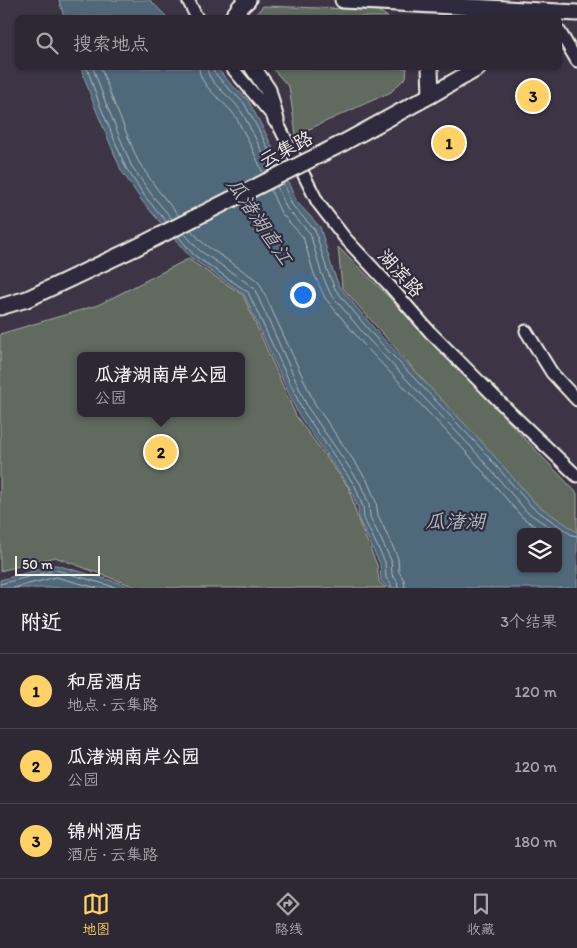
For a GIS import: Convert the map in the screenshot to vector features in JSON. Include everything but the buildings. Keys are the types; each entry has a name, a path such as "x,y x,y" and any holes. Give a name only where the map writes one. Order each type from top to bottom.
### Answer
{"street":[{"path":"188,0 196,15"},
{"path":"234,15 248,0"},
{"path":"344,0 413,11 569,15"},
{"path":"562,35 577,61"},
{"name":"湖滨路","path":"234,70 276,120 318,204 345,238 430,332 577,476"},
{"path":"254,70 268,90 276,120"},
{"path":"430,70 431,95"},
{"name":"云集路","path":"0,307 27,299 135,248 343,142 475,70"},
{"path":"526,332 552,373 577,400"}],"green space":[{"path":"263,6 377,10 385,15 255,15"},
{"path":"274,70 407,70 406,77 391,92 296,135 289,87"},
{"path":"338,247 382,290 577,493 577,533 545,512 521,492 342,287"},
{"path":"188,259 243,295 296,416 349,488 358,520 377,565 379,582 386,588 138,588 55,557 0,571 0,334 98,305"}],"water":[{"path":"59,0 150,0 165,15 63,15"},
{"path":"82,70 219,70 248,100 266,134 297,202 320,227 339,286 378,333 481,441 536,504 577,532 577,588 388,588 381,581 380,564 359,520 358,508 350,488 298,414 244,294 191,258 142,201 121,170"},
{"path":"56,565 132,588 0,588 0,580"}],"place":[{"name":"锦州酒店","path":"533,96"},
{"name":"和居酒店","path":"449,143"},
{"name":"瓜渚湖南岸公园","path":"161,452"}],"water label":[{"name":"瓜渚湖直江","path":"260,221"},
{"name":"瓜渚湖","path":"455,521"}]}
